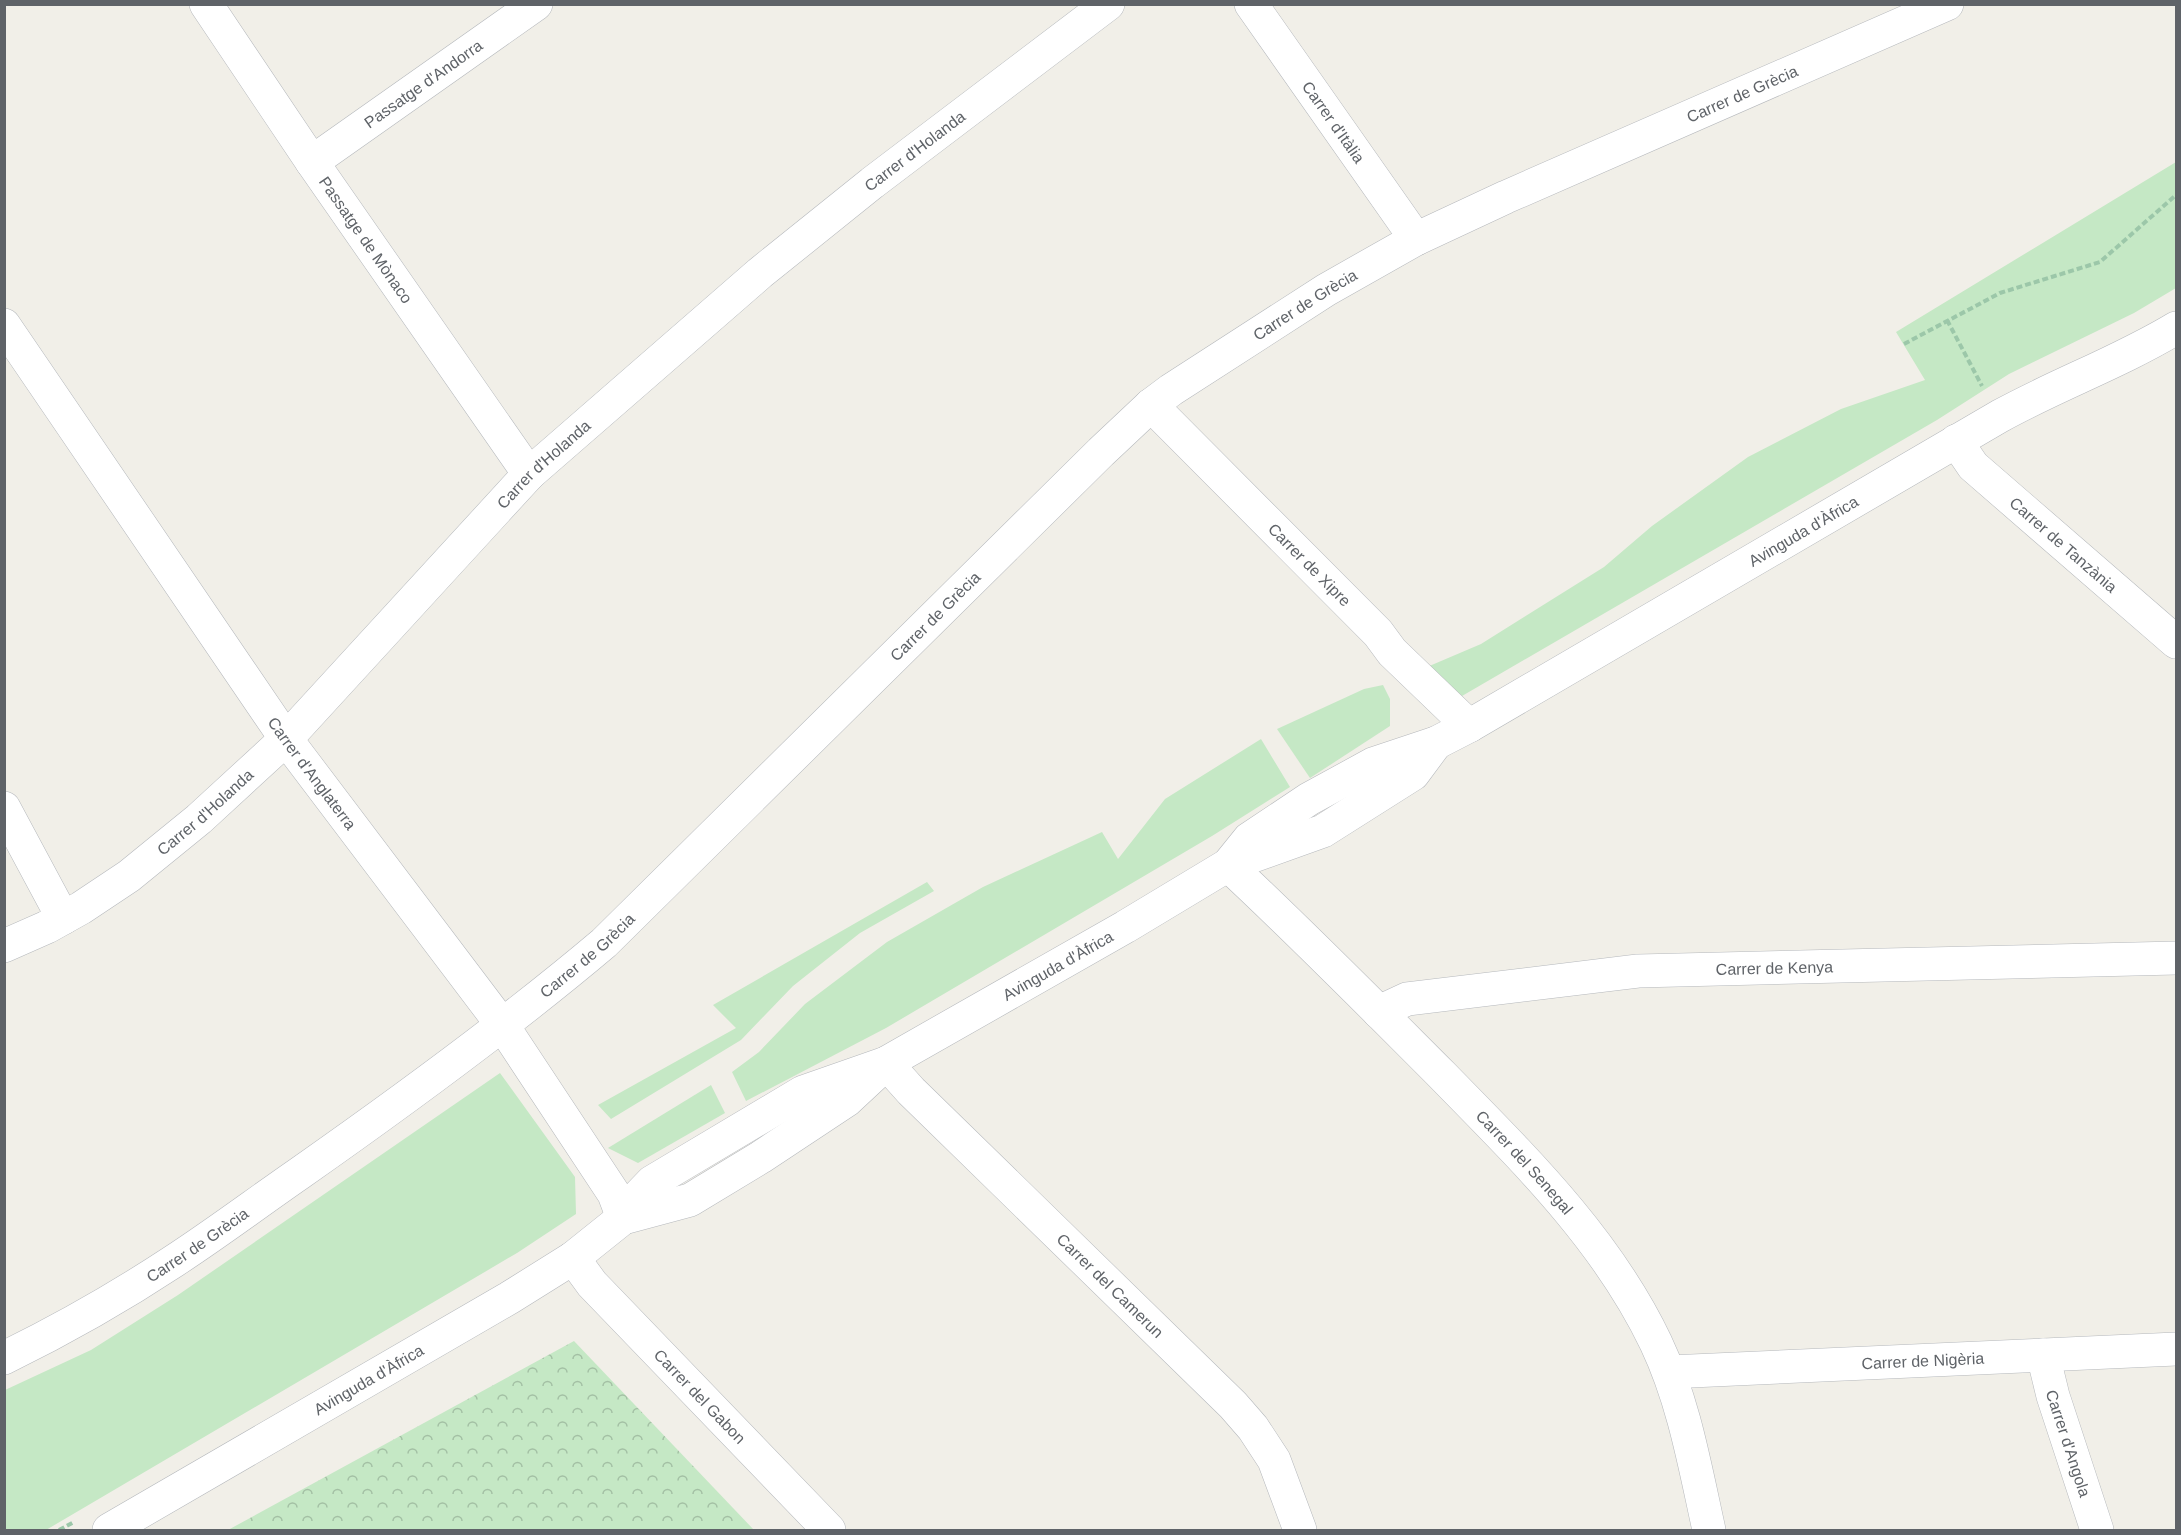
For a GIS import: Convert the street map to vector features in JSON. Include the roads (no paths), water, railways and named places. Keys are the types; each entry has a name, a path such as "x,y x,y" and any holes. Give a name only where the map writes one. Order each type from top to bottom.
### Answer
{"street":[{"name":"Passatge de Mònaco","path":"206,4 312,162 529,474"},
{"name":"Passatge d'Andorra","path":"312,162 536,4"},
{"name":"Carrer d'Holanda","path":"4,946 63,918 129,876 199,819 286,739 529,474 760,273 872,183 1108,4"},
{"name":"Carrer d'Itàlia","path":"1251,4 1416,239"},
{"name":"Carrer de Grècia","path":"4,1358 72,1322 172,1262 503,1026 604,943 1150,405 1326,290 1416,239 1583,163 1947,4"},
{"name":"Carrer d'Anglaterra","path":"4,325 286,739 503,1026 614,1194 623,1218"},
{"name":"Avinguda d'Àfrica","path":"109,1530 573,1258 623,1218 690,1200 761,1157 847,1100 886,1063 1125,927 1228,865 1323,831 1413,774 1436,743 1469,726 1956,441 2042,393 2148,345 2176,328"},
{"name":"Carrer de Xipre","path":"1150,405 1378,633 1392,652 1469,726"},
{"name":"Carrer de Tanzània","path":"1956,441 1973,466 2176,642"},
{"path":"4,808 63,918"},
{"name":"Carrer del Senegal","path":"1228,865 1379,1012 1524,1159 1596,1243 1625,1287 1656,1342 1669,1372 1680,1406 1709,1530"},
{"name":"Carrer de Kenya","path":"1379,1012 1407,999 1638,971 2176,958"},
{"name":"Carrer del Camerun","path":"886,1063 911,1091 1233,1405 1253,1428 1274,1460 1300,1530"},
{"name":"Carrer del Gabon","path":"573,1258 592,1284 828,1530"},
{"name":"Carrer de Nigèria","path":"1669,1372 2176,1349"},
{"name":"Carrer d'Angola","path":"2043,1355 2056,1405 2097,1530"}]}
